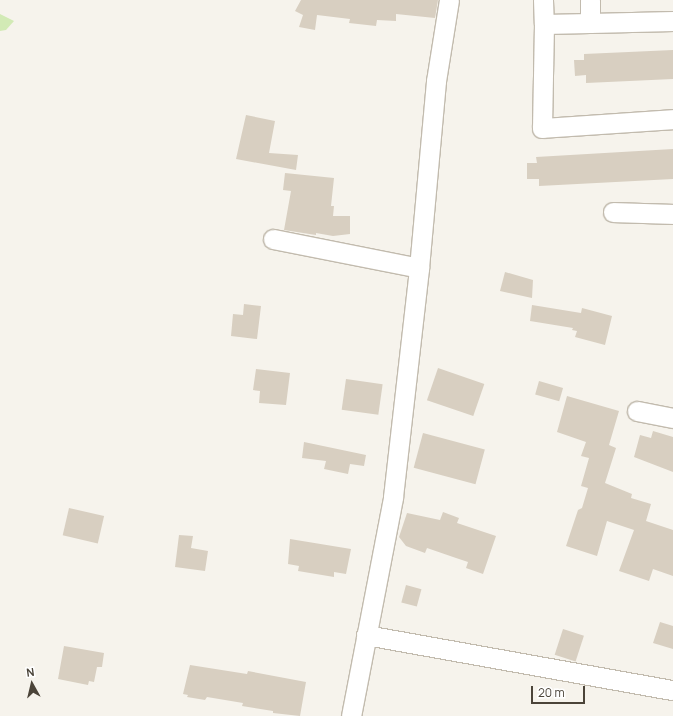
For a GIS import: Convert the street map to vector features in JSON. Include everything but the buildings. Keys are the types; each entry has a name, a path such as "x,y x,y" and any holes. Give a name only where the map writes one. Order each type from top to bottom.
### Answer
{"street":[{"path":"351,716 393,497 419,268 436,81 449,0"},
{"path":"542,0 544,24 542,128 673,119"},
{"path":"590,0 590,24"},
{"path":"544,24 673,21"},
{"path":"613,212 673,214"},
{"path":"273,239 419,268"},
{"path":"637,411 673,418"},
{"path":"366,635 673,690"}],"green space":[{"path":"0,14 14,21 6,30 0,31"}]}
